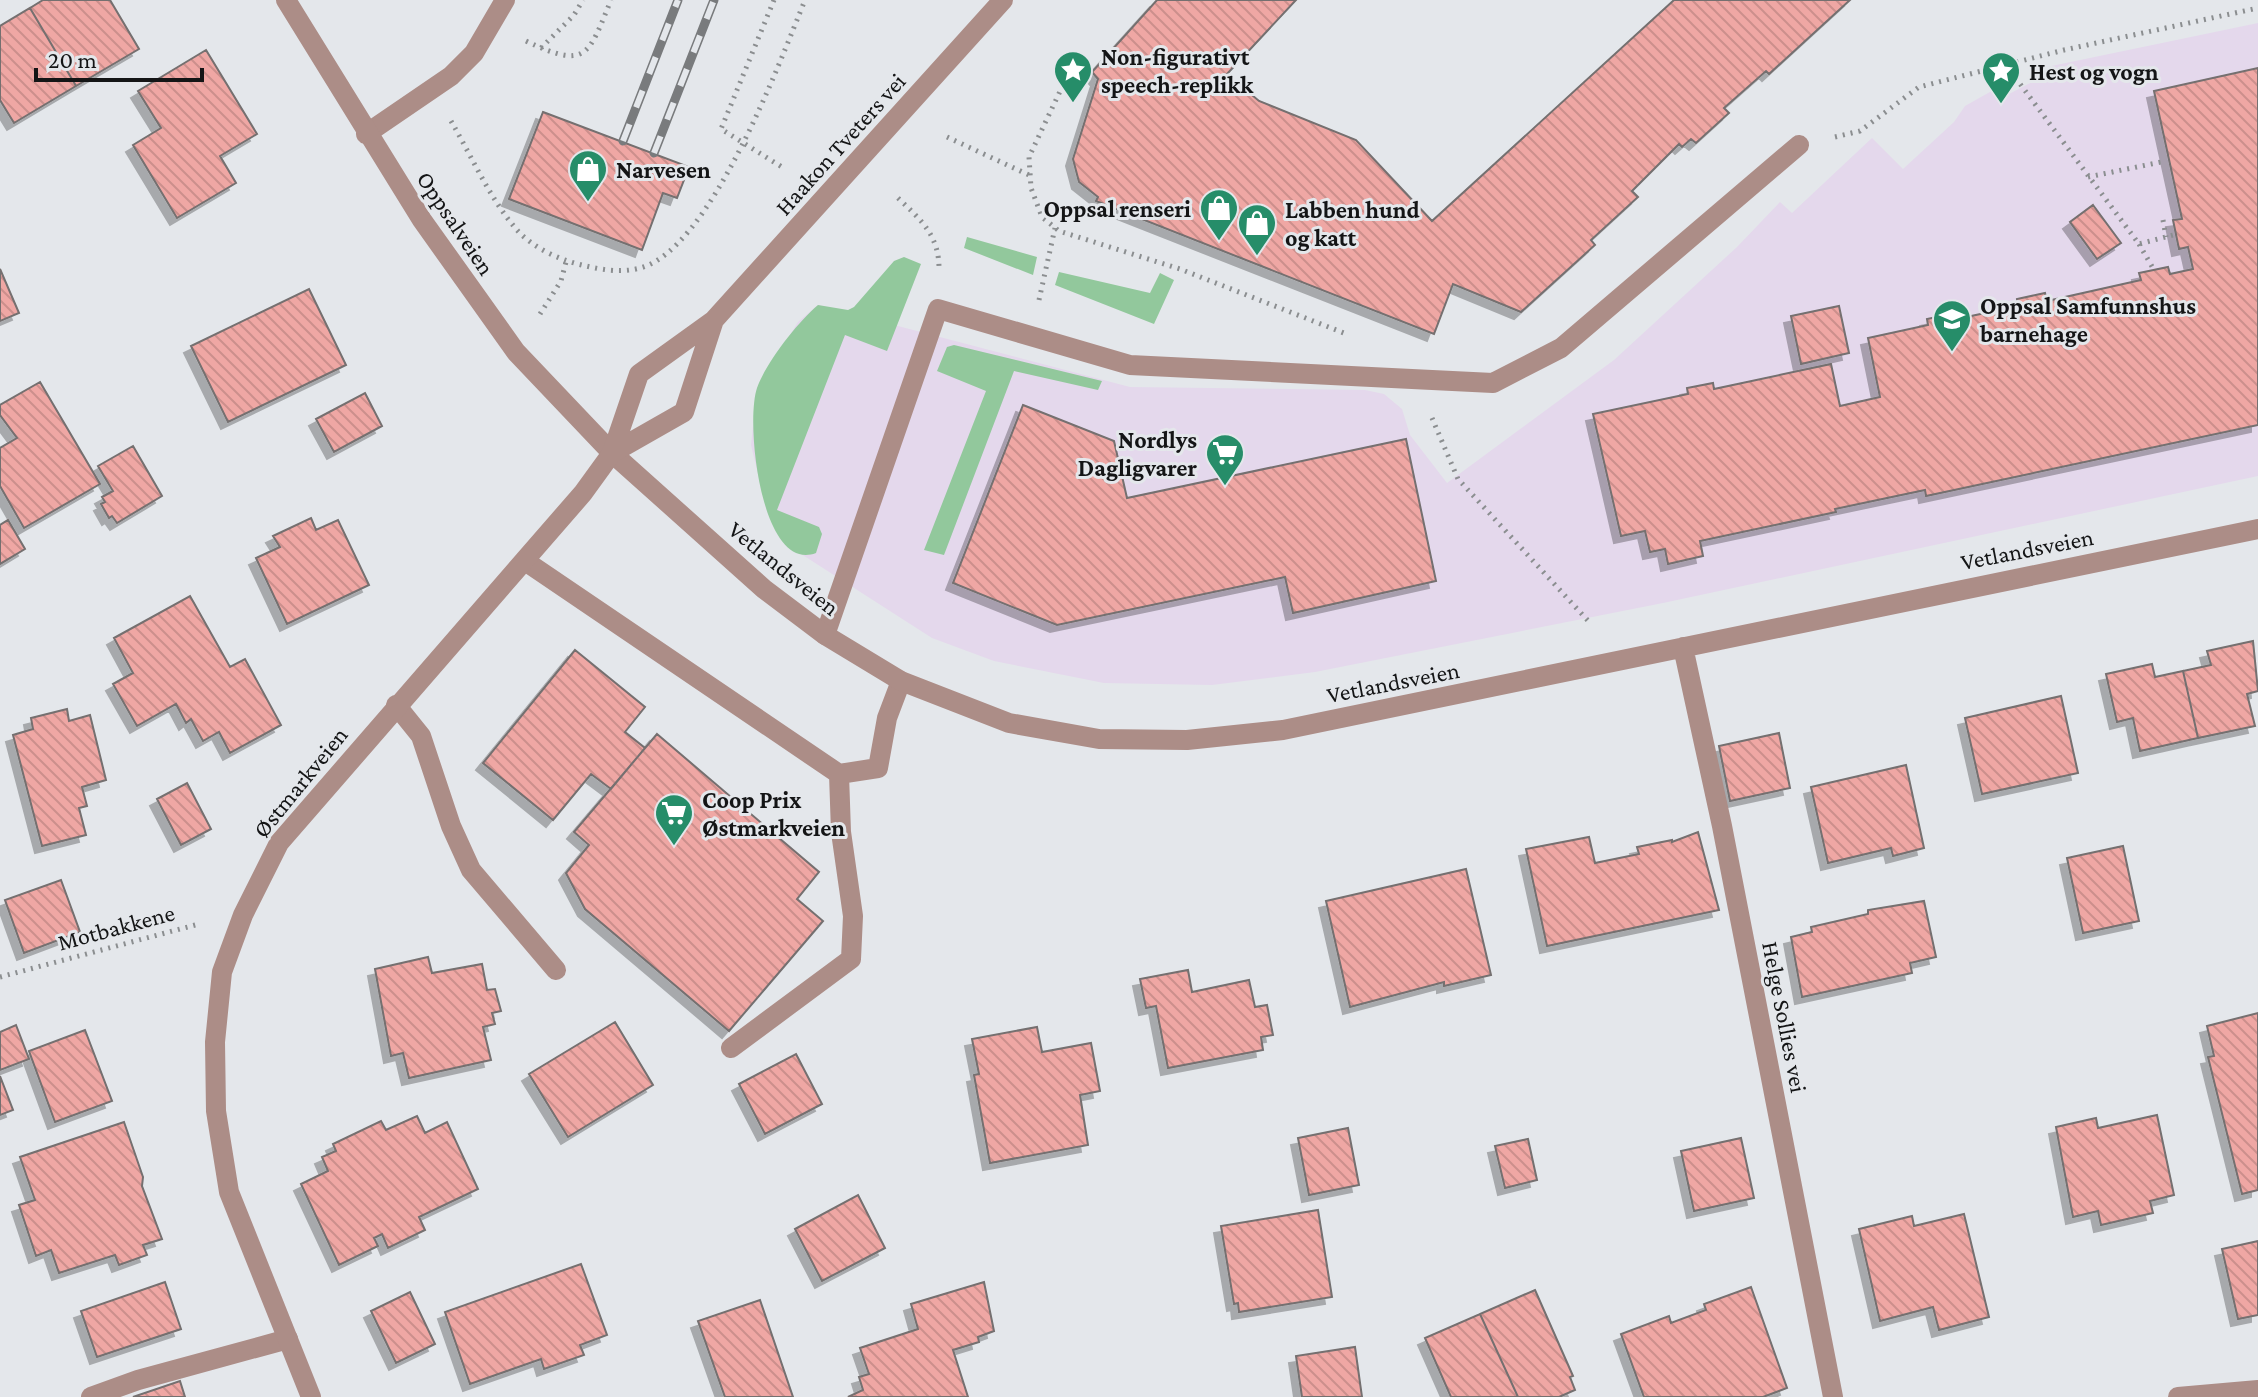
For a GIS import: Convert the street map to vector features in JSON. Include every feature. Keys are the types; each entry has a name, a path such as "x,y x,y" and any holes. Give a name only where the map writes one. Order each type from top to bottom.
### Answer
{"street":[{"name":"Oppsalveien","path":"286,0 366,134 468,289 516,352 612,453"},
{"path":"366,134 434,90 474,53 505,0"},
{"name":"Haakon Tveters vei","path":"612,453 639,374 714,320 1003,0"},
{"path":"825,635 938,309 1130,365 1493,383 1561,348 1799,145"},
{"name":"Haakon Tveters vei","path":"612,453 684,412 714,320"},
{"name":"Østmarkveien","path":"311,1397 229,1192 216,1111 215,1042 222,972 243,915 279,843 396,705 565,517 612,453"},
{"name":"Vetlandsveien","path":"612,453 764,589 825,635 901,681 1020,725 1099,739 1187,740 1283,730 2258,529"},
{"path":"525,561 839,774 878,768 887,718 901,681"},
{"name":"Helge Sollies vei","path":"1683,647 1722,826 1833,1397"},
{"path":"396,705 421,736 451,826 471,870 556,970"},
{"path":"731,1048 851,959 853,916 841,832 839,774"},
{"path":"91,1397 138,1380 288,1339"},
{"path":"2178,1397 2258,1390"}],"path":[{"path":"541,48 574,15 583,0"},
{"path":"491,24 541,48 565,57 577,57 588,51 611,0"},
{"path":"774,0 721,129 782,167"},
{"path":"434,90 502,209 519,232 566,262 607,271 641,268 667,254 721,186 805,0"},
{"path":"1799,145 1860,131 1919,87 2258,8"},
{"path":"2006,65 2139,244 2154,270"},
{"path":"1063,85 1029,157 1030,175 1042,217 1055,228 1180,269 1356,340"},
{"path":"947,137 1030,175"},
{"path":"2088,177 2166,161"},
{"path":"898,198 931,229 940,256 938,309"},
{"path":"2163,220 2166,237"},
{"path":"1044,276 1055,228"},
{"path":"2139,244 2177,234"},
{"path":"540,314 561,281 566,262"},
{"path":"1415,378 1458,479 1591,624"},
{"name":"Motbakkene","path":"0,977 160,932 243,915"}],"shaded area":[{"path":"2258,23 2258,476 1663,603 1315,672 1212,685 1104,683 994,661 932,638 798,552 781,538 767,511 751,445 757,388 798,322 818,305 1130,387 1365,390 1384,394 1402,409 1410,435 1447,483 1614,360 1737,247 1780,202 1792,213 1872,138 1903,169 1954,122 1965,106 1997,88 2009,94 2032,82 2032,72 2037,69"}],"green space":[{"path":"967,237 1037,257 1033,275 964,248"},
{"path":"904,257 921,264 887,351 845,335 777,510 819,527 822,534 816,553 797,553 782,541 761,492 753,432 757,388 783,343 818,305 848,310 854,307 894,261"},
{"path":"1059,272 1150,293 1160,273 1174,280 1154,324 1055,285"},
{"path":"954,345 1102,381 1098,390 1014,371 944,555 924,550 986,391 937,371 947,347"}],"building":[{"path":"43,0 110,0 139,49 76,86 30,8"},
{"path":"1157,0 1296,0 1227,74 1259,101 1356,140 1432,221 1674,0 1850,0 1769,74 1766,71 1724,108 1729,113 1696,143 1691,139 1682,147 1679,144 1632,191 1638,197 1591,240 1595,245 1521,312 1453,284 1434,334 1096,201 1098,197 1079,182 1073,159 1098,79 1092,72"},
{"path":"30,8 76,86 14,123 0,100 0,26"},
{"path":"206,50 257,134 220,156 236,183 177,218 133,145 161,128 138,91"},
{"path":"2258,68 2258,425 1926,496 1925,490 1835,509 1836,512 1700,541 1703,556 1668,564 1665,549 1650,552 1645,531 1621,536 1593,414 1688,394 1687,388 1713,383 1714,389 1831,364 1840,406 1880,397 1868,338 1928,325 1927,319 1956,313 1957,319 2018,306 2017,299 2045,293 2047,301 2141,280 2139,273 2168,267 2170,274 2193,269 2188,247 2179,249 2173,220 2182,219 2154,91"},
{"path":"543,112 689,167 677,198 663,193 642,250 509,199"},
{"path":"2093,205 2121,243 2097,259 2070,222"},
{"path":"0,269 19,313 0,321"},
{"path":"309,289 346,365 228,422 191,346"},
{"path":"1839,306 1849,353 1801,364 1791,316"},
{"path":"40,382 100,484 24,528 0,486 0,448 17,438 0,415 0,405"},
{"path":"365,393 382,426 334,452 316,419"},
{"path":"1023,405 1114,441 1127,498 1406,439 1436,581 1293,613 1285,577 1057,625 953,583"},
{"path":"133,446 162,496 117,523 112,516 109,518 101,504 105,502 102,497 113,491 98,466"},
{"path":"311,518 316,530 338,520 369,585 287,624 256,558 280,547 273,536"},
{"path":"8,520 25,549 0,564 0,525"},
{"path":"190,596 230,667 245,659 281,725 230,753 219,732 203,741 191,719 186,723 176,704 137,726 113,684 133,673 114,638"},
{"path":"2253,641 2258,691 2247,694 2255,726 2198,738 2183,671 2211,665 2207,651"},
{"path":"575,650 645,707 625,732 645,748 611,789 591,774 553,820 483,763"},
{"path":"2152,664 2155,677 2183,671 2198,738 2140,751 2133,718 2117,722 2106,674"},
{"path":"2061,696 2078,773 1982,794 1965,718"},
{"path":"67,709 69,721 90,715 106,780 82,787 87,806 79,808 86,835 42,846 13,735 33,729 31,718"},
{"path":"1779,733 1790,788 1730,801 1719,746"},
{"path":"657,734 819,872 797,899 823,921 729,1031 585,909 566,873 589,845 574,832"},
{"path":"1906,765 1924,848 1893,856 1891,848 1828,863 1811,787"},
{"path":"187,783 211,829 181,845 157,799"},
{"path":"1698,832 1719,910 1547,946 1526,849 1589,837 1595,863 1639,854 1637,847 1672,842"},
{"path":"2123,846 2139,921 2083,933 2067,858"},
{"path":"1466,869 1491,975 1444,986 1444,982 1350,1007 1326,901"},
{"path":"61,880 80,932 24,953 5,900"},
{"path":"1924,901 1936,957 1910,963 1912,973 1802,997 1791,937 1812,932 1811,927 1868,914 1868,910"},
{"path":"428,957 432,973 482,964 487,990 495,989 501,1011 492,1013 495,1024 483,1027 491,1060 409,1078 403,1053 391,1056 375,969"},
{"path":"1188,970 1192,992 1249,980 1255,1007 1267,1005 1273,1035 1261,1037 1263,1050 1168,1068 1156,1006 1146,1008 1140,979"},
{"path":"2258,1013 2258,1190 2242,1194 2208,1057 2214,1056 2207,1026"},
{"path":"615,1022 653,1085 568,1137 529,1074"},
{"path":"16,1025 29,1059 0,1070 0,1032"},
{"path":"1037,1027 1042,1052 1091,1043 1100,1091 1080,1095 1088,1145 990,1163 974,1075 979,1074 972,1039"},
{"path":"85,1030 112,1101 55,1122 29,1051"},
{"path":"796,1054 822,1104 765,1134 739,1084"},
{"path":"0,1076 13,1110 0,1115"},
{"path":"2157,1115 2174,1195 2150,1201 2153,1213 2101,1225 2098,1211 2073,1217 2056,1127 2096,1118 2098,1128"},
{"path":"417,1116 425,1133 447,1122 478,1189 419,1217 425,1230 388,1248 382,1234 374,1238 378,1246 339,1265 301,1184 328,1171 322,1157 336,1151 333,1144 381,1121 386,1130"},
{"path":"124,1122 143,1177 142,1186 162,1239 143,1245 147,1255 119,1265 115,1255 59,1273 51,1250 36,1256 19,1205 35,1200 20,1157"},
{"path":"1348,1128 1359,1185 1309,1195 1298,1138"},
{"path":"1741,1138 1754,1198 1694,1211 1681,1151"},
{"path":"1528,1139 1537,1180 1505,1188 1495,1146"},
{"path":"858,1195 885,1248 822,1281 795,1229"},
{"path":"1318,1210 1332,1297 1239,1312 1238,1303 1234,1304 1221,1226"},
{"path":"1964,1214 1989,1317 1939,1330 1933,1307 1880,1321 1859,1229 1912,1216 1914,1226"},
{"path":"2258,1241 2258,1315 2238,1319 2222,1249"},
{"path":"581,1264 607,1335 580,1345 584,1355 544,1369 541,1359 470,1384 445,1312"},
{"path":"165,1282 181,1329 97,1357 81,1311"},
{"path":"984,1282 994,1331 978,1337 979,1342 953,1350 968,1397 848,1397 863,1390 859,1377 869,1374 860,1348 918,1329 911,1304"},
{"path":"1751,1287 1787,1388 1763,1397 1644,1397 1621,1334 1669,1316 1671,1323 1706,1310 1704,1304"},
{"path":"1535,1290 1573,1376 1570,1377 1575,1390 1559,1397 1518,1397 1480,1314"},
{"path":"410,1292 435,1344 396,1363 371,1311"},
{"path":"760,1300 793,1397 725,1397 698,1321"},
{"path":"1480,1314 1518,1397 1451,1397 1425,1338"},
{"path":"1355,1347 1362,1397 1302,1397 1296,1356"},
{"path":"180,1381 185,1397 133,1397"}],"railway":[{"path":"623,141 678,0"},
{"path":"654,153 714,0"}],"place":[{"name":"Non-figurativt speech-replikk","path":"1073,104"},
{"name":"Hest og vogn","path":"2001,105"},
{"name":"Narvesen","path":"588,203"},
{"name":"Oppsal renseri","path":"1219,242"},
{"name":"Labben hund og katt","path":"1257,257"},
{"name":"Oppsal Samfunnshus barnehage","path":"1952,353"},
{"name":"Nordlys Dagligvarer","path":"1225,487"},
{"name":"Coop Prix Østmarkveien","path":"674,847"}]}
